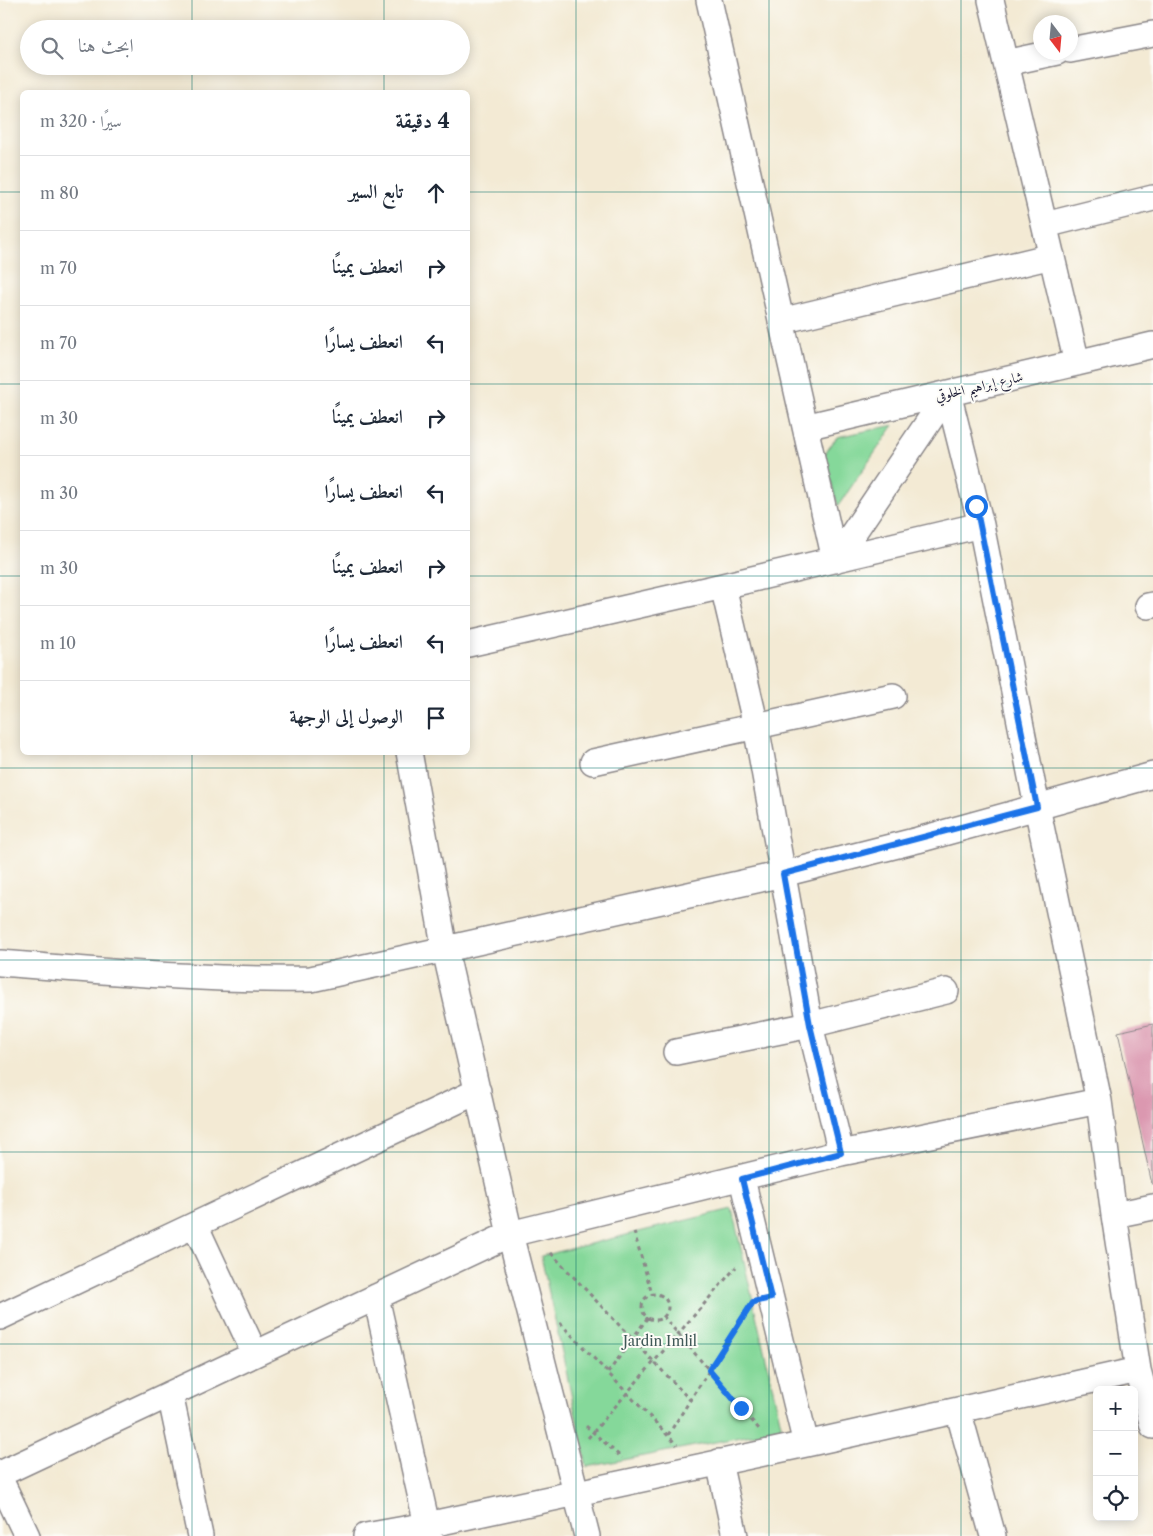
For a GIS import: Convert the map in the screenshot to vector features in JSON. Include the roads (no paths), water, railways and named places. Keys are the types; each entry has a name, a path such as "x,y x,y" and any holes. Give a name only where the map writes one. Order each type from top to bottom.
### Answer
{"street":[{"path":"709,0 835,560"},
{"path":"990,0 1077,363"},
{"path":"1078,48 1153,34"},
{"path":"1006,63 1033,57"},
{"path":"1044,226 1153,198"},
{"path":"781,321 1052,256"},
{"name":"شارع إبراهيم الخلوقي","path":"805,426 1153,345"},
{"path":"835,560 948,393"},
{"path":"948,393 981,526 1037,807 1099,1101 1114,1215 1138,1370 1153,1426"},
{"path":"470,644 981,526"},
{"path":"723,586 756,726 810,1025 841,1153"},
{"path":"593,762 893,696"},
{"path":"410,755 445,950 510,1234 588,1536"},
{"path":"0,963 159,975 258,980 302,980 350,972 783,874 1153,775"},
{"path":"676,1052 810,1025 946,991"},
{"path":"0,1317 478,1091"},
{"path":"0,1474 510,1234 742,1179 841,1153 1099,1101"},
{"path":"742,1179 806,1444"},
{"path":"1114,1215 1153,1207"},
{"path":"194,1225 255,1354"},
{"path":"376,1297 429,1530"},
{"path":"366,1536 429,1530 576,1492 806,1444 1138,1370"},
{"path":"170,1394 200,1536"},
{"path":"958,1410 993,1536"},
{"path":"719,1462 735,1536"},
{"path":"0,1479 27,1536"}],"park label":[{"name":"Jardin Imlil","path":"660,1341"}]}
